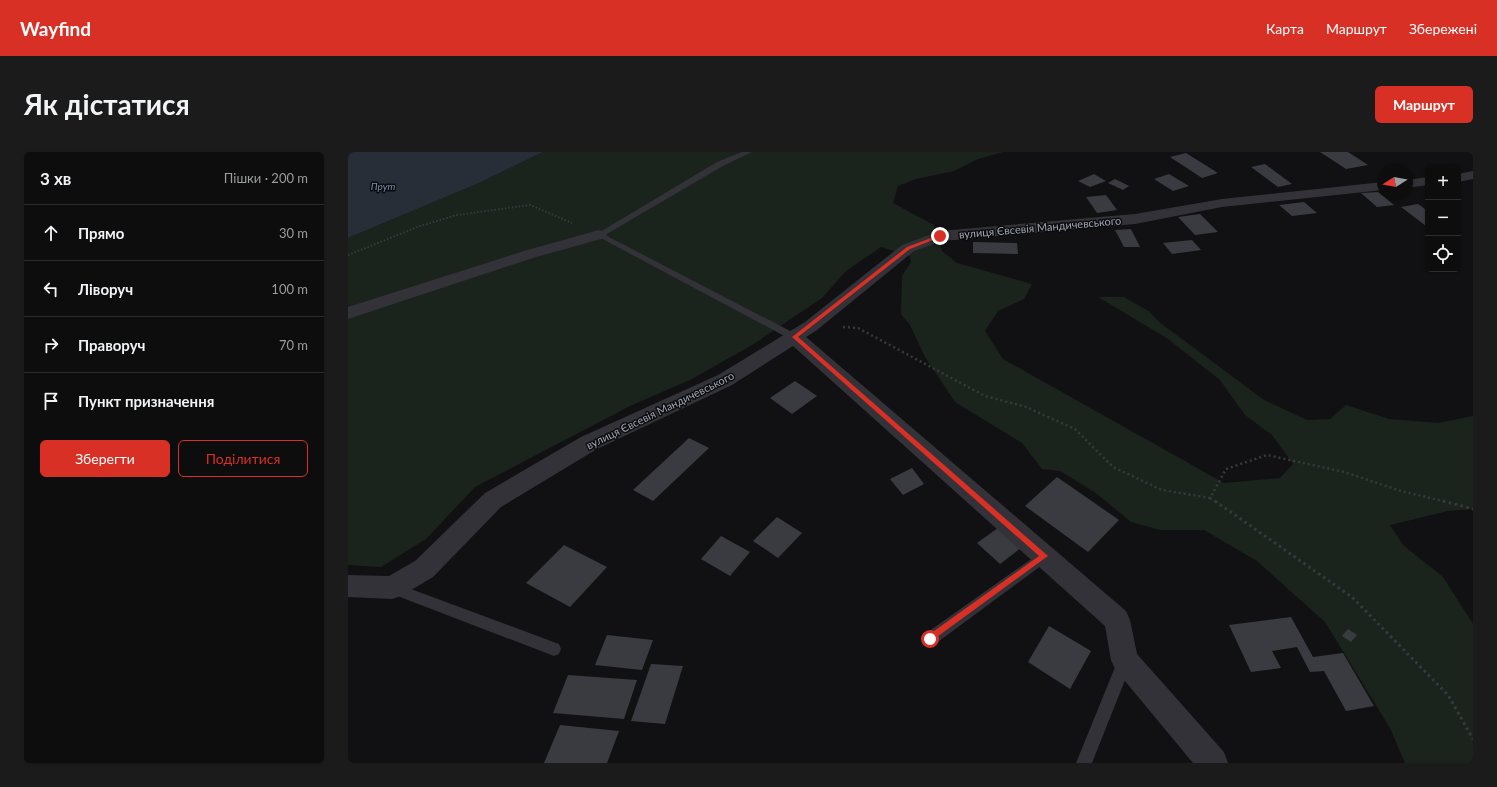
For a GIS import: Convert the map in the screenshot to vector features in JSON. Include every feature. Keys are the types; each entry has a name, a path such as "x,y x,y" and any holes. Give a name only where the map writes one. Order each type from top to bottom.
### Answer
{"street":[{"path":"1461,177 1473,174"},
{"path":"1413,183 1425,181"},
{"name":"вулиця Євсевія Мандичевського","path":"392,588 424,569 493,500 588,443 725,380 803,332 908,248 940,236 1135,219 1222,203 1377,187"},
{"path":"348,313 530,254 599,235"},
{"path":"803,332 1044,556 1117,620 1125,660 1213,763"},
{"path":"348,586 392,588"}],"lane":[{"path":"599,235 720,164 748,152"},
{"path":"599,235 803,332"},
{"path":"930,639 1044,556"},
{"path":"392,588 554,649"},
{"path":"1084,763 1125,660"}],"path":[{"path":"348,255 420,226 457,215 530,206 599,235"},
{"path":"803,332 858,328 985,396 1026,407 1075,429 1114,467 1162,490 1210,498 1352,598 1448,695 1473,740"},
{"path":"1210,498 1226,469 1267,455 1344,472 1401,491 1473,509"}],"shaded area":[{"path":"543,152 1003,152 978,159 954,171 916,179 898,186 893,203 934,225 942,251 957,263 1032,284 1024,299 998,311 985,331 1003,359 1224,483 1280,478 1293,464 1272,435 1245,415 1220,380 1168,339 1098,297 1124,297 1150,312 1159,322 1264,400 1307,420 1330,419 1346,405 1389,419 1438,423 1473,416 1473,509 1448,511 1390,525 1403,545 1443,577 1473,624 1473,763 1405,763 1390,728 1325,622 1257,561 1204,530 1160,530 1131,522 1096,493 1060,471 1042,469 1022,443 955,402 925,357 910,325 901,314 902,276 911,262 910,256 881,247 846,271 822,298 752,345 692,379 630,406 475,487 426,539 381,567 348,565 348,238 479,183"}],"water":[{"name":"Прут","path":"348,152 543,152 479,183 348,238"}],"building":[{"path":"1320,152 1348,152 1368,165 1346,169"},
{"path":"1186,153 1218,173 1202,178 1170,157"},
{"path":"1265,164 1292,184 1278,187 1251,167"},
{"path":"1094,174 1106,181 1090,187 1078,181"},
{"path":"1169,174 1189,186 1173,191 1154,179"},
{"path":"1115,179 1129,186 1123,190 1108,183"},
{"path":"1377,192 1377,200 1388,200 1394,205 1377,207 1361,193"},
{"path":"1106,195 1117,210 1097,213 1086,197"},
{"path":"1304,202 1317,213 1292,216 1279,205"},
{"path":"1418,204 1425,209 1425,225 1401,207"},
{"path":"1200,214 1218,232 1195,235 1178,217"},
{"path":"1131,229 1140,247 1124,247 1115,230"},
{"path":"1192,240 1201,250 1172,254 1163,243"},
{"path":"973,242 1017,243 1018,254 973,253"},
{"path":"795,381 817,396 792,414 770,398"},
{"path":"689,438 709,448 653,501 633,490"},
{"path":"912,468 924,484 903,495 890,479"},
{"path":"1057,477 1119,520 1088,552 1025,506"},
{"path":"777,517 802,533 778,558 753,541"},
{"path":"998,528 1021,548 1000,564 977,543"},
{"path":"721,536 750,552 730,576 701,559"},
{"path":"564,545 607,567 570,607 526,583"},
{"path":"1291,617 1313,657 1343,653 1374,706 1346,711 1324,671 1310,672 1297,647 1272,651 1281,668 1251,672 1229,625"},
{"path":"1049,626 1091,651 1070,689 1028,662"},
{"path":"1348,629 1357,635 1351,642 1342,636"},
{"path":"607,635 653,640 642,670 595,665"},
{"path":"651,664 683,666 665,724 631,721"},
{"path":"568,675 637,680 624,719 553,713"},
{"path":"560,725 619,731 607,763 544,763"}],"route":[{"path":"930,639 1044,556 794,337 811,326 908,248 940,236"}]}
